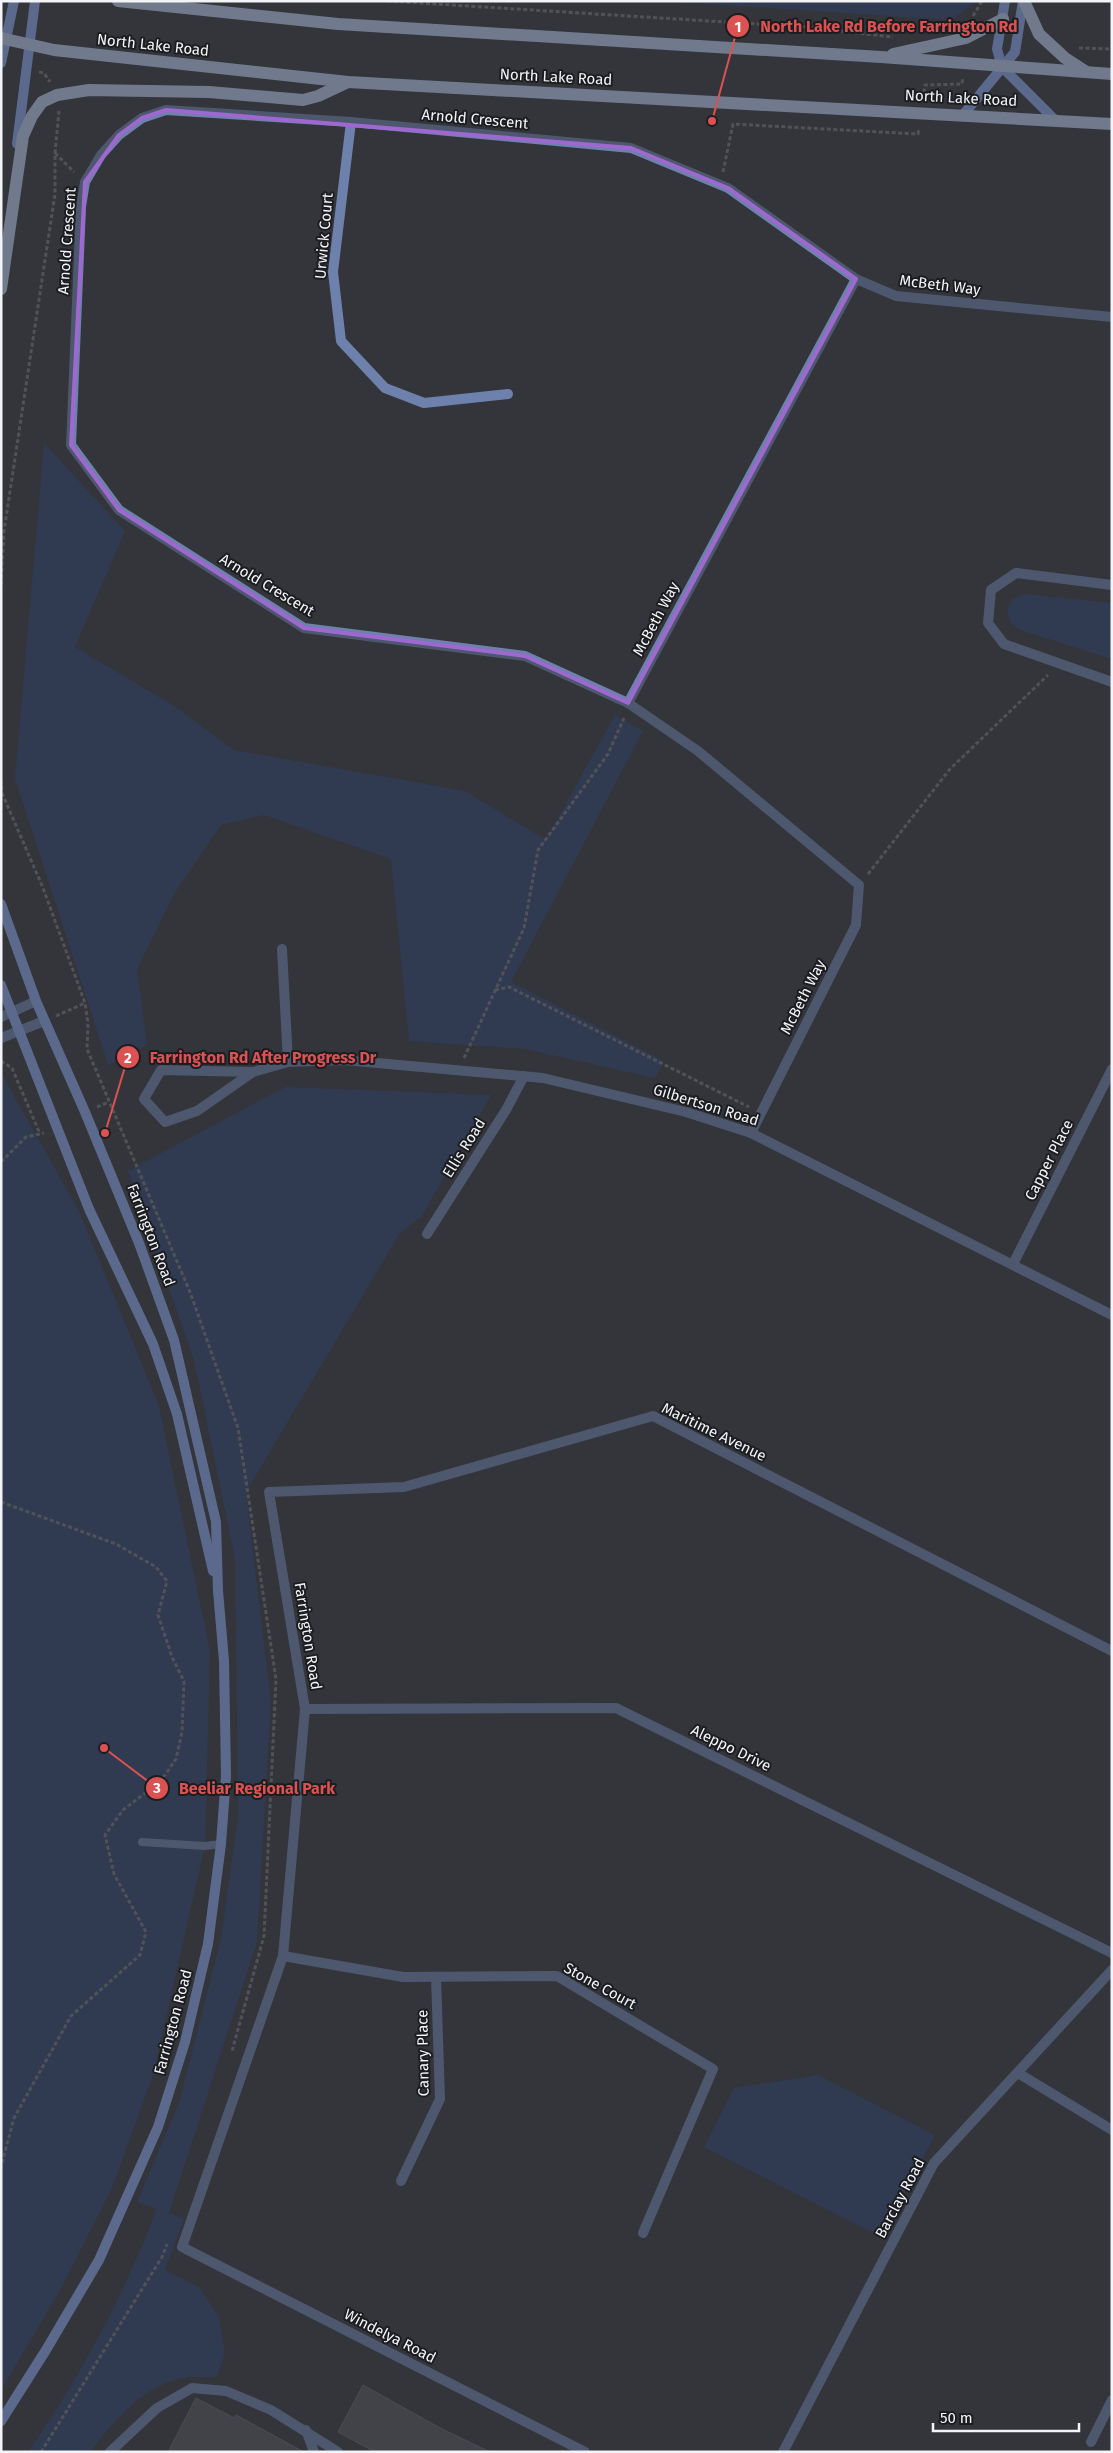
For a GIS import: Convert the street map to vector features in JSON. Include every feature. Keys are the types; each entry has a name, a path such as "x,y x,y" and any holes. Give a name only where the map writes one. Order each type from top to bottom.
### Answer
{"main road":[{"path":"1,63 3,39 14,1"},
{"path":"1,274 35,1"},
{"path":"118,1 338,24 881,57 1112,74"},
{"path":"1006,1 997,49 1002,66 1055,120"},
{"path":"963,115 1015,52 1023,1"},
{"path":"1023,1 1039,34 1065,58 1085,72"},
{"path":"881,57 966,38 1002,19"},
{"name":"North Lake Road","path":"3,39 54,50 348,82 1112,124"},
{"path":"1,289 23,136 32,116 42,102 57,95 89,90 209,92 303,100 318,96 348,82"},
{"name":"Farrington Road","path":"1,904 44,1021 136,1234 174,1340 216,1522 218,1591 224,1661 226,1776 221,1844 208,1944 185,2042 158,2127 98,2260 46,2350 1,2420"},
{"name":"Farrington Road","path":"1,985 90,1209 153,1344 177,1414 218,1591"}],"street":[{"name":"Arnold Crescent","path":"628,702 525,656 304,628 119,510 72,445 81,207 85,182 101,155 119,135 142,118 166,110 351,122 631,148 728,188 856,279"},
{"name":"Urwick Court","path":"351,122 333,272 341,341 386,388 424,403 508,394"},
{"name":"McBeth Way","path":"628,702 856,279 896,296 1112,317"},
{"path":"1112,585 1016,573 991,590 988,623 1004,644 1112,682"},
{"path":"628,702 698,751 860,886"},
{"name":"McBeth Way","path":"752,1133 856,925 860,886"},
{"path":"282,949 288,1062"},
{"path":"1,1017 36,1001"},
{"path":"1,1038 44,1021"},
{"name":"Gilbertson Road","path":"253,1072 197,1111 164,1122 144,1099 161,1070 253,1072 288,1062 344,1060 543,1078 686,1112 752,1133 1112,1315"},
{"name":"Capper Place","path":"1013,1264 1112,1070"},
{"name":"Ellis Road","path":"427,1234 506,1110 524,1076"},
{"name":"Maritime Avenue","path":"269,1492 404,1487 653,1416 1112,1651"},
{"name":"Farrington Road","path":"182,2247 283,1956 305,1709 269,1492"},
{"name":"Aleppo Drive","path":"305,1709 616,1708 1112,1953"},
{"name":"Stone Court","path":"283,1956 403,1977 557,1976 713,2069 643,2233"},
{"name":"Barclay Road","path":"783,2452 934,2163 1112,1970"},
{"name":"Canary Place","path":"401,2181 440,2099 436,1977"},
{"path":"1018,2072 1112,2130"},
{"name":"Windelya Road","path":"182,2247 585,2452"},
{"path":"110,2452 157,2408 192,2388 226,2391 271,2410 306,2430 338,2452"},
{"path":"1091,2442 1112,2400"},
{"path":"306,2430 314,2452"}],"lane":[{"path":"142,1842 205,1846 221,1844"}],"path":[{"path":"387,1 806,28 900,38"},
{"path":"1,585 4,531 55,194 55,153 59,112 57,95 44,73 26,70"},
{"path":"55,153 85,182"},
{"path":"860,886 950,769 1059,664"},
{"path":"462,1071 464,1055 524,928 538,850 608,754 623,725 628,702"},
{"path":"1,780 2,793 43,888 85,1003 88,1023 87,1049 190,1292 238,1428 276,1679 264,1936 230,2059"},
{"path":"494,990 509,987 748,1106 752,1133"},
{"path":"44,1021 85,1003"},
{"path":"1,1061 12,1068 40,1134"},
{"path":"1,1502 116,1544 156,1567 167,1580 158,1615 172,1657 184,1681 182,1732 176,1759 159,1782 123,1810 105,1836 114,1874 146,1932 140,1955 71,2016 14,2118 1,2166"},
{"path":"41,2452 162,2257 169,2240"}],"highlighted area":[{"path":"166,110 631,148 728,188 856,279 628,703 525,656 304,628 119,510 71,445 85,182 119,135 142,118"}],"shaded area":[{"path":"661,1 978,1 951,20"},
{"path":"44,443 125,531 75,647 171,704 234,750 465,791 546,840 615,715 643,731 511,982 664,1061 655,1078 525,1049 409,1041 391,859 264,815 221,825 174,894 137,969 147,1044 134,1054 108,1065 15,778"},
{"path":"1025,594 1112,603 1112,659 1020,630 1010,622 1007,610 1013,599"},
{"path":"1,1073 79,1211 159,1406 210,1651 205,1846 153,2075 112,2188 58,2294 1,2390"},
{"path":"285,1087 491,1095 422,1216 400,1233 246,1492 271,1702 257,1942 169,2213 184,2219 165,2270 199,2287 219,2317 225,2353 217,2377 178,2379 151,2391 128,2408 90,2452 28,2452 57,2409 96,2342 130,2273 156,2209 137,2202 179,2103 221,1939 238,1817 235,1559 194,1360 128,1171"},
{"path":"818,2075 935,2135 881,2237 704,2147 734,2088"}],"building":[{"path":"363,2385 440,2428 490,2452 375,2452 338,2432"},
{"path":"196,2398 234,2418 236,2415 304,2452 168,2452"}],"place":[{"name":"North Lake Rd Before Farrington Rd","path":"712,121"},
{"name":"Farrington Rd After Progress Dr","path":"105,1133"},
{"name":"Beeliar Regional Park","path":"104,1748"}]}
